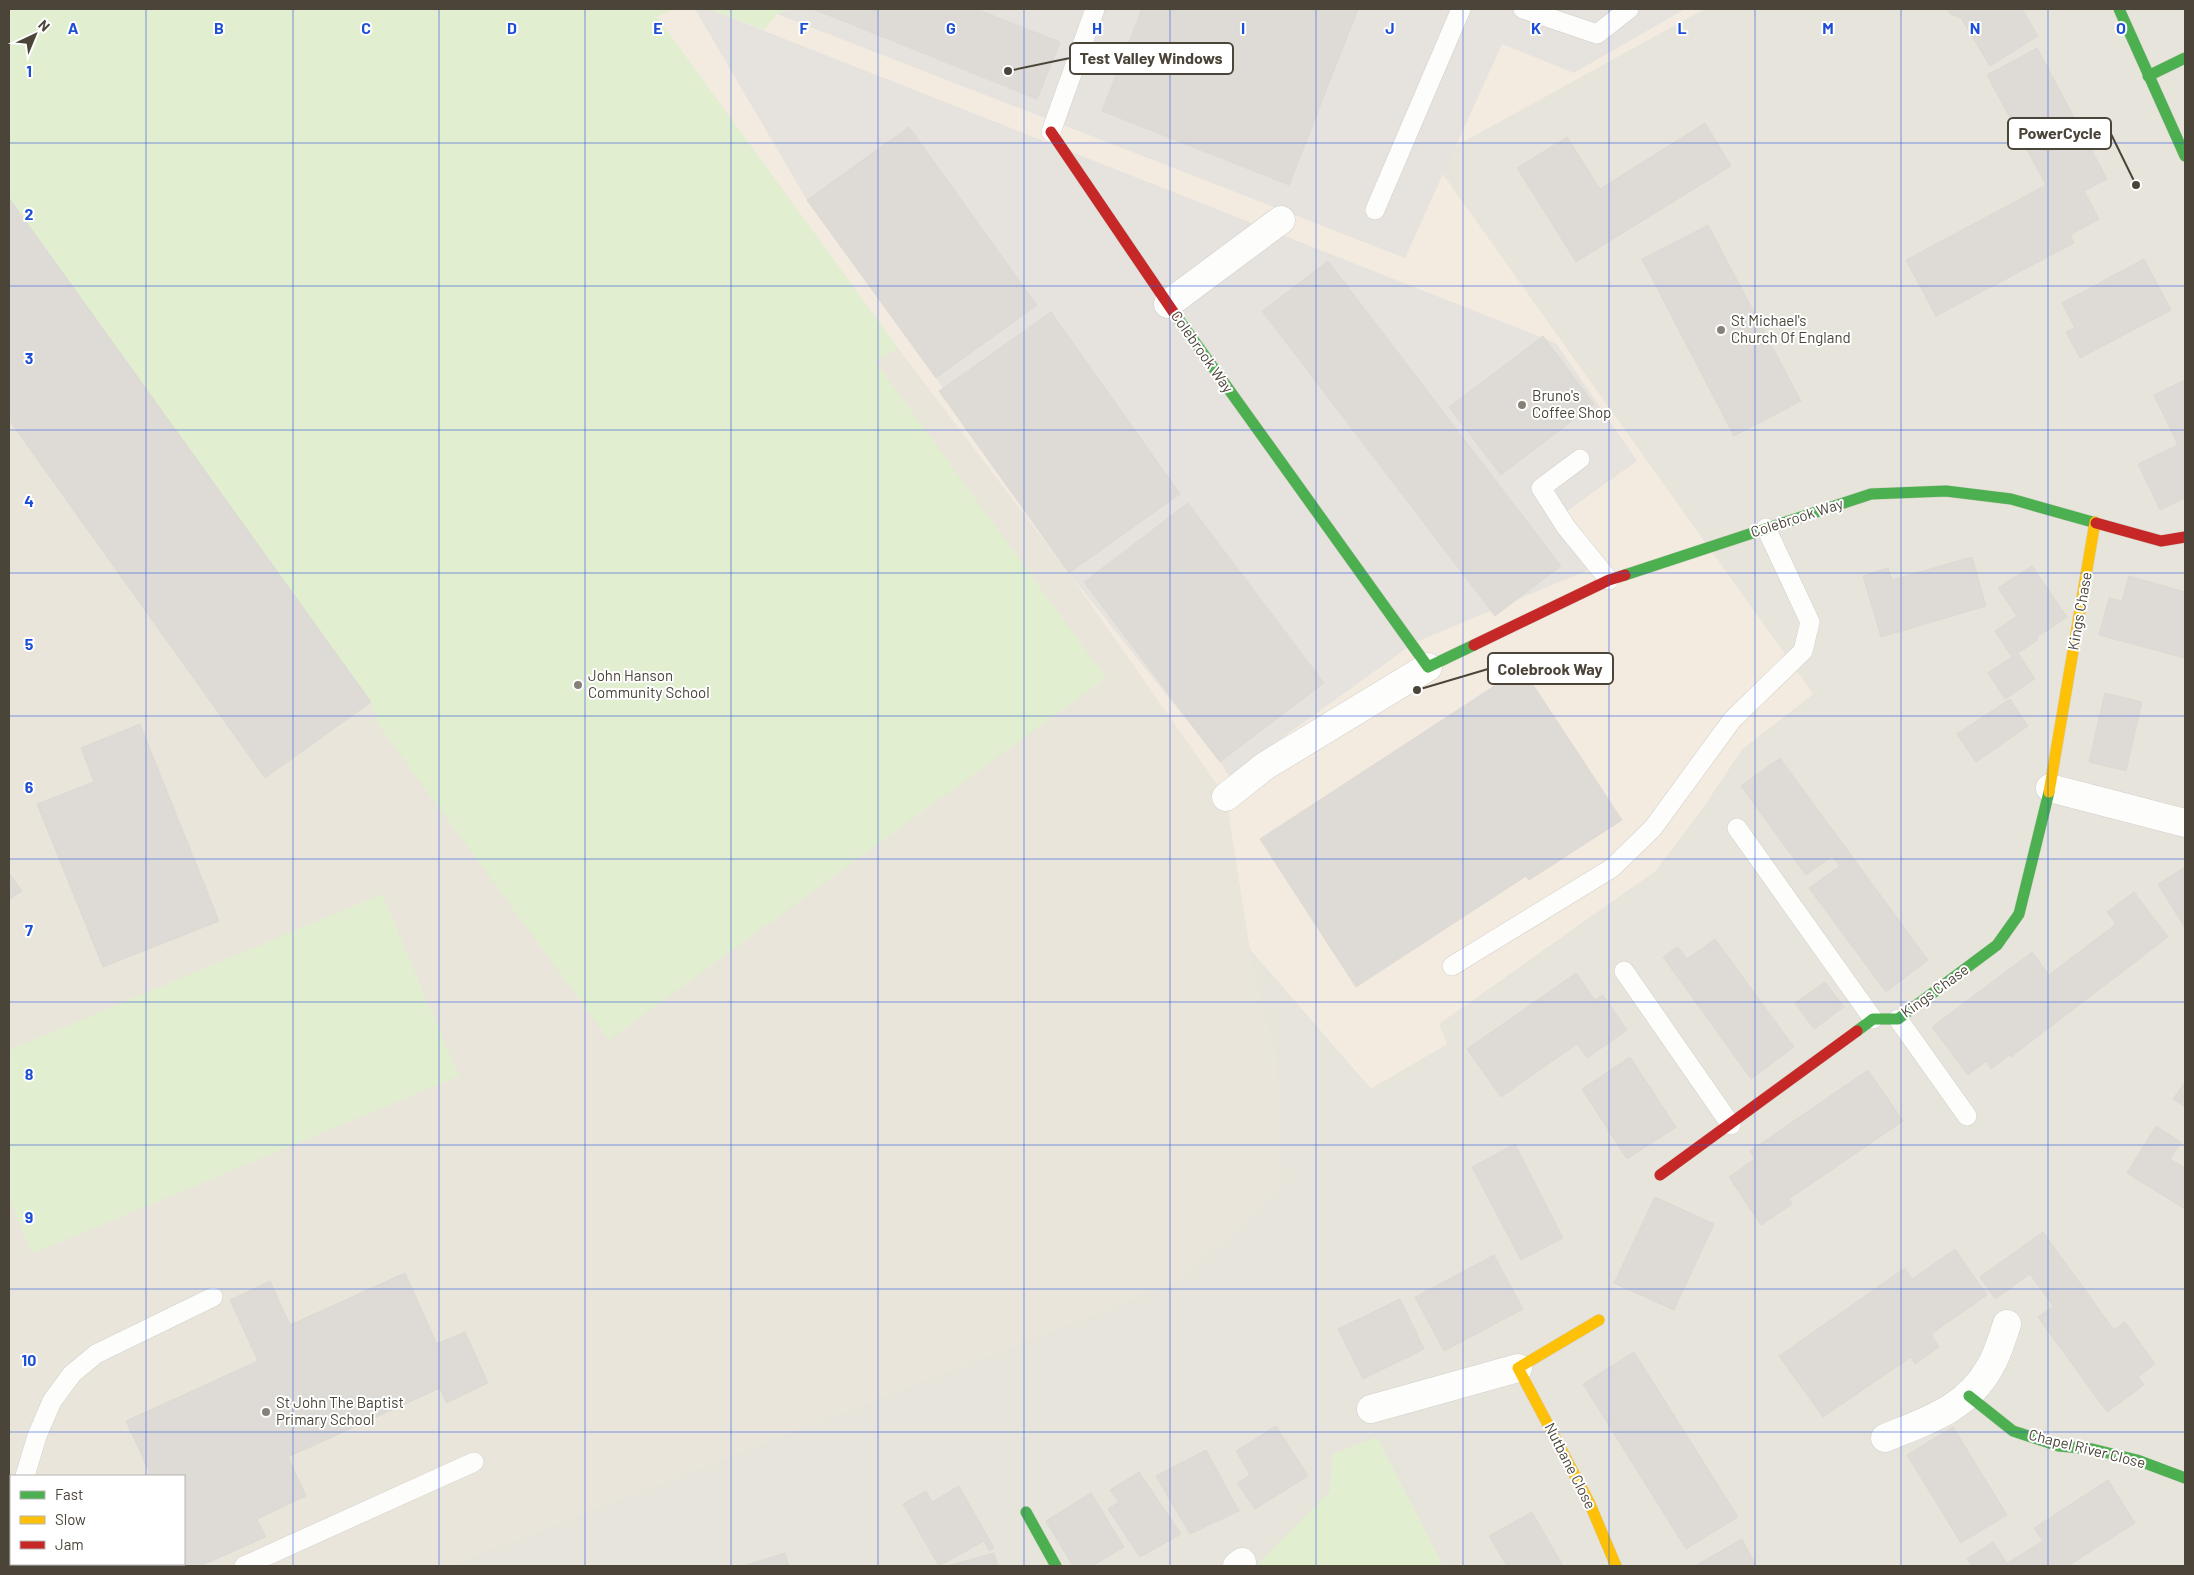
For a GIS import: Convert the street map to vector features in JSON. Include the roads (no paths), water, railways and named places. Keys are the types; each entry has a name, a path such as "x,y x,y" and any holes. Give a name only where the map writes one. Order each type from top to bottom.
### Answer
{"street":[{"path":"2119,9 2185,156"},
{"path":"2148,76 2185,58"},
{"name":"Colebrook Way","path":"1051,132 1168,304 1428,667"},
{"name":"Colebrook Way","path":"1168,304 1280,220"},
{"name":"Colebrook Way","path":"1226,797 1265,766 1428,667 1609,580 1871,494 1946,491 2011,499 2161,541 2185,537"},
{"name":"Kings Chase","path":"1873,1020 1898,1019 1997,945 2019,914 2050,788 2095,522"},
{"path":"2050,788 2185,823"},
{"path":"1660,1175 1873,1020"},
{"path":"1370,1408 1518,1368 1599,1320"},
{"path":"1885,1438 1942,1415 1969,1396 1990,1367 2007,1324"},
{"name":"Nutbane Close","path":"1518,1368 1589,1502 1616,1566"},
{"name":"Chapel River Close","path":"1969,1396 2012,1430 2059,1446 2092,1450 2136,1460 2185,1478"},
{"path":"1026,1512 1056,1566"}],"lane":[{"path":"1051,132 1096,9"},
{"path":"1375,210 1461,9"},
{"path":"1523,9 1597,34 1629,9"},
{"path":"1580,459 1541,488 1566,527 1609,580"},
{"path":"1452,966 1612,868 1653,828 1732,720 1804,651 1810,622 1766,528"},
{"path":"1737,828 1873,1020"},
{"path":"1624,971 1731,1125"},
{"path":"1898,1019 1967,1116"},
{"path":"24,1475 37,1436 52,1401 72,1374 96,1354 213,1297"},
{"path":"244,1566 474,1462"}],"place":[{"name":"Test Valley Windows","path":"1008,71"},
{"name":"PowerCycle","path":"2136,185"},
{"name":"St Michael's Church Of England","path":"1721,330"},
{"name":"Bruno's Coffee Shop","path":"1522,405"},
{"name":"John Hanson Community School","path":"578,685"},
{"name":"Colebrook Way","path":"1417,690"},
{"name":"St John The Baptist Primary School","path":"266,1412"}]}
